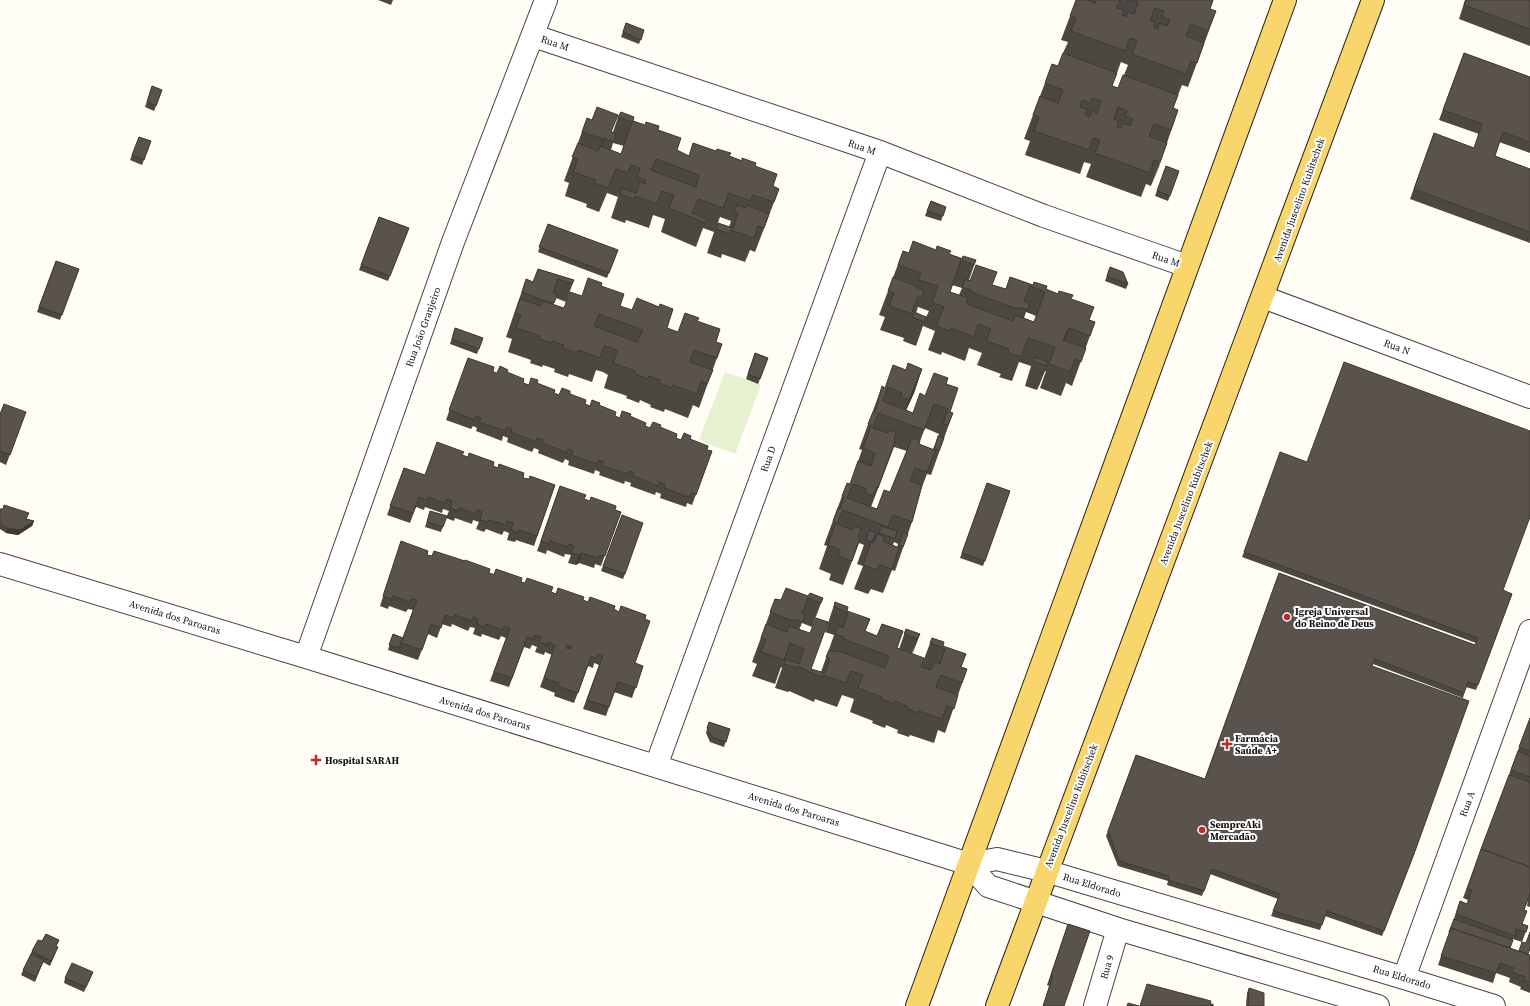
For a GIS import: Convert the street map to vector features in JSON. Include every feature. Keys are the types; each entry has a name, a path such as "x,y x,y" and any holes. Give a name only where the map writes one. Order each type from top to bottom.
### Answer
{"main road":[{"path":"917,1006 1285,0"},
{"name":"Avenida Juscelino Kubitschek","path":"997,1006 1046,871 1263,297 1373,0"}],"street":[{"name":"Rua João Granjeiro","path":"306,657 453,242 534,36 546,0"},
{"name":"Rua M","path":"534,36 880,152 1044,216 1187,266"},
{"name":"Rua D","path":"656,766 880,152"},
{"name":"Rua N","path":"1263,297 1530,397"},
{"name":"Avenida dos Paroaras","path":"0,564 306,657 969,864"},
{"name":"Rua A","path":"1404,978 1530,631"},
{"name":"Rua Eldorado","path":"969,864 997,859 1046,871 1494,1006"},
{"path":"969,864 988,886 1118,929 1378,1006"},
{"name":"Rua 9","path":"1095,1006 1118,929"}],"green space":[{"path":"725,372 761,385 735,454 699,440"}],"building":[{"path":"1076,0 1087,0 1095,3 1096,0 1128,0 1127,4 1119,1 1117,8 1124,10 1122,15 1126,17 1128,12 1134,14 1138,2 1133,0 1213,0 1210,9 1216,11 1208,31 1191,24 1186,36 1204,43 1197,63 1191,61 1186,74 1132,54 1137,40 1130,38 1125,51 1071,31 1076,18 1070,16","holes":["1155,8 1164,11 1162,17 1170,20 1167,26 1159,23 1158,29 1154,27 1155,22 1150,20"]},
{"path":"1466,0 1530,0 1530,29 1464,5"},
{"path":"626,23 644,30 641,40 623,32"},
{"path":"1063,53 1117,73 1112,86 1118,88 1123,75 1178,95 1173,108 1178,110 1171,130 1154,124 1149,136 1167,143 1160,162 1154,160 1150,173 1095,153 1100,140 1093,138 1089,150 1034,131 1039,117 1033,115 1040,96 1058,103 1063,90 1045,83 1052,64 1058,66","holes":["1092,98 1101,101 1097,113 1092,111 1089,117 1085,115 1087,109 1080,107 1082,100 1090,103","1118,107 1127,111 1125,116 1133,119 1130,126 1123,123 1121,128 1117,127 1119,121 1114,119"]},
{"path":"1464,53 1530,77 1530,142 1503,132 1495,156 1530,169 1530,232 1414,189 1434,133 1474,148 1482,124 1443,110"},
{"path":"152,86 162,90 156,106 147,102"},
{"path":"597,107 618,115 611,132 616,134 614,142 582,132 587,118 592,120"},
{"path":"621,112 634,117 633,121 645,125 646,122 659,126 658,130 681,138 677,150 689,156 693,143 716,151 717,149 731,153 729,156 742,161 742,158 756,163 755,166 777,174 773,186 779,189 774,202 753,195 750,201 729,193 723,208 698,199 692,213 707,219 705,223 669,208 674,195 662,191 657,204 635,196 634,199 620,194 622,188 636,193 640,182 645,184 646,180 637,177 640,168 631,165 628,173 616,169 608,188 594,183 596,180 573,172 578,159 572,157 578,143 598,151 600,146 621,154 632,122 618,117","holes":["656,159 699,175 696,187 651,170"]},
{"path":"139,137 151,141 144,160 132,155"},
{"path":"1166,166 1179,171 1170,196 1157,191"},
{"path":"931,201 946,207 943,216 927,211"},
{"path":"737,205 746,208 747,205 769,214 764,228 758,226 754,238 731,230 730,234 716,229 718,223 733,228 738,213 734,212"},
{"path":"379,217 409,228 390,276 361,265"},
{"path":"548,224 618,250 609,273 539,247"},
{"path":"913,241 936,250 937,246 951,251 949,254 962,259 963,256 976,260 974,265 961,260 950,292 968,298 967,304 1013,321 1015,315 1034,322 1045,292 1030,286 1024,301 1030,303 1027,310 1018,307 1017,309 971,292 971,290 962,287 965,279 970,281 976,265 997,272 992,285 1006,289 1010,277 1033,285 1034,282 1047,286 1046,289 1058,294 1059,291 1073,295 1071,299 1094,307 1089,320 1095,322 1090,336 1069,328 1063,340 1086,348 1081,362 1075,359 1070,372 1049,364 1055,347 1028,338 1021,357 1008,353 1009,349 986,341 991,329 978,324 974,337 951,328 950,331 936,326 944,307 932,302 938,286 918,280 921,273 898,265 903,251 909,253"},
{"path":"56,261 79,269 62,315 39,307"},
{"path":"1110,267 1123,272 1128,284 1107,276"},
{"path":"538,269 574,280 572,284 558,279 553,293 557,295 554,303 545,301 522,292 526,279 533,282"},
{"path":"893,277 916,286 924,291 921,298 918,297 912,311 926,317 925,322 912,317 913,314 889,306 894,293 888,291"},
{"path":"588,278 602,283 601,286 624,294 620,306 632,310 637,298 659,307 660,304 673,309 667,328 678,332 685,313 699,318 697,321 720,329 716,342 722,344 717,358 694,350 690,362 713,370 707,384 701,381 697,394 673,385 672,388 659,383 660,380 649,376 648,379 635,374 635,371 613,363 617,351 612,348 604,346 600,358 578,350 577,353 563,348 564,345 539,339 540,336 516,328 521,315 515,313 520,299 541,306 543,301 564,308 570,292 582,296","holes":["599,314 643,330 637,342 594,326"]},
{"path":"455,328 483,338 479,349 452,339"},
{"path":"755,353 768,358 760,379 748,374"},
{"path":"1035,357 1048,362 1046,366 1033,361"},
{"path":"468,358 494,367 493,372 497,373 500,366 508,370 507,372 524,379 523,383 529,385 531,378 538,380 537,383 555,390 554,393 559,395 562,388 570,391 570,394 586,400 585,404 590,406 592,400 600,403 599,405 616,412 615,416 620,418 622,411 631,414 630,416 646,423 645,426 650,428 653,422 661,425 660,427 677,434 676,438 681,440 684,433 691,436 690,439 708,446 707,450 712,451 696,495 691,493 689,497 664,488 665,484 659,482 658,486 633,476 634,473 629,471 628,474 602,466 604,462 599,460 597,464 571,455 573,451 568,449 567,453 542,443 543,440 537,438 536,442 511,432 512,429 507,427 505,431 479,422 481,418 476,416 475,420 449,410"},
{"path":"1344,362 1530,431 1530,517 1503,590 1512,594 1478,685 1468,682 1464,693 1375,659 1372,666 1469,701 1414,854 1384,931 1327,911 1322,925 1273,911 1280,894 1212,869 1204,891 1168,880 1169,876 1119,861 1108,831 1136,755 1205,779 1279,573 1475,645 1478,638 1244,552 1280,452 1307,462"},
{"path":"908,363 922,369 909,400 901,397 902,393 888,387 883,401 913,413 920,393 925,396 934,373 948,378 946,384 958,388 950,412 953,413 948,425 943,424 948,409 934,404 924,430 878,413 873,428 888,433 889,430 896,432 895,442 878,488 877,487 873,496 865,493 867,489 853,484 847,498 877,509 884,490 890,492 912,438 920,441 919,444 934,450 938,436 944,438 939,451 936,449 927,472 915,468 910,481 922,485 912,522 893,515 888,527 843,510 837,524 852,530 853,526 862,529 858,537 860,538 852,561 838,556 840,550 828,545 836,522 833,521 838,508 840,509 844,497 842,496 847,483 850,484 858,461 871,466 875,453 863,448 871,426 868,424 873,412 875,413 882,386 885,388 893,365 906,370"},
{"path":"4,404 26,412 10,455 0,451 0,414"},
{"path":"437,442 464,452 462,455 468,457 469,453 494,462 493,466 498,468 499,464 524,473 523,478 529,479 530,476 555,485 537,536 519,530 518,533 511,530 513,523 507,521 506,525 489,520 488,522 480,520 482,512 477,510 476,514 459,508 458,511 450,508 452,501 447,499 445,503 428,497 428,500 419,497 413,513 390,506 404,468 425,475"},
{"path":"987,483 1010,491 985,561 962,553"},
{"path":"560,486 586,495 584,499 590,501 591,497 616,506 615,510 621,512 605,556 599,555 598,558 582,553 579,555 571,553 574,546 569,544 567,547 550,541 549,544 541,541"},
{"path":"4,505 29,513 26,519 34,521 20,530 7,528 2,525 0,521 0,509 3,509"},
{"path":"430,511 447,516 443,527 427,522"},
{"path":"622,515 643,523 625,574 603,566"},
{"path":"881,526 897,531 895,539 879,533"},
{"path":"869,530 876,533 872,542 866,540"},
{"path":"903,532 908,534 903,547 899,545"},
{"path":"877,534 884,537 883,541 899,548 892,569 879,565 877,570 863,565 871,542 874,543"},
{"path":"401,541 428,551 427,555 432,556 434,551 490,569 489,573 494,575 496,569 522,578 521,582 525,583 527,578 553,587 551,592 556,594 558,588 584,597 583,600 588,602 590,597 615,606 614,609 619,612 621,606 646,615 645,619 650,621 635,663 643,666 636,688 618,682 609,707 587,700 603,655 598,654 596,658 591,656 578,693 558,686 559,683 544,678 555,645 548,642 547,645 539,642 541,637 535,635 534,639 527,637 512,678 494,672 510,628 504,626 503,630 486,624 485,627 477,624 478,619 473,617 472,621 455,615 454,618 445,615 441,628 431,624 422,650 401,643 417,600 411,599 410,602 393,596 391,599 383,596","holes":["567,645 572,647 571,649 566,648"]},
{"path":"786,588 808,596 810,593 823,598 821,603 808,598 802,613 805,615 802,622 794,619 793,621 770,612 775,599 781,600"},
{"path":"835,602 848,607 847,611 870,619 865,631 877,636 882,624 903,631 897,648 924,658 921,667 931,670 934,662 940,664 945,649 930,643 932,638 944,642 943,646 966,654 961,667 967,669 962,683 941,675 936,687 958,695 954,709 947,706 942,719 919,711 918,713 895,701 894,704 881,699 882,697 858,688 863,675 851,671 846,683 823,675 822,678 798,666 797,668 784,664 786,659 799,664 804,649 790,643 784,660 761,652 766,640 761,638 766,624 787,632 789,626 810,633 816,618 828,622 811,669 825,673 830,659 826,657 829,650 838,651 885,668 889,656 843,639 844,637 835,634 838,626 843,628 848,613 834,607"},
{"path":"906,629 920,634 917,639 904,634"},
{"path":"393,634 403,638 399,648 389,645"},
{"path":"1530,718 1530,751 1519,747"},
{"path":"709,722 730,729 726,742 712,737 707,728"},
{"path":"1518,751 1530,756 1530,777 1511,770"},
{"path":"1509,775 1530,782 1530,867 1481,849"},
{"path":"1481,849 1530,867 1530,893 1524,910 1527,911 1522,924 1528,926 1526,932 1516,929 1515,936 1456,914 1460,901 1467,904 1472,890 1467,889"},
{"path":"1454,919 1513,940 1510,948 1451,928 1449,932"},
{"path":"1068,924 1090,931 1064,1006 1043,1006 1053,976 1051,975"},
{"path":"1451,928 1530,955 1530,982 1524,980 1525,977 1512,972 1514,968 1500,963 1496,973 1441,956"},
{"path":"1530,932 1530,948 1528,954 1519,951 1522,942 1526,943"},
{"path":"46,934 59,940 56,946 58,947 51,961 32,951 38,940 42,941"},
{"path":"31,954 44,960 36,977 23,970"},
{"path":"72,963 93,972 86,987 65,978"},
{"path":"1147,984 1211,1001 1210,1004 1213,1004 1213,1006 1140,1006"},
{"path":"1249,988 1264,993 1264,1006 1248,1006"},
{"path":"1128,1003 1139,1006 1127,1006"}],"place":[{"name":"Igreja Universal do Reino de Deus","path":"1287,617"},
{"name":"Farmácia Saúde A+","path":"1227,744"},
{"name":"Hospital SARAH","path":"316,760"},
{"name":"SempreAki Mercadão","path":"1202,830"}]}
